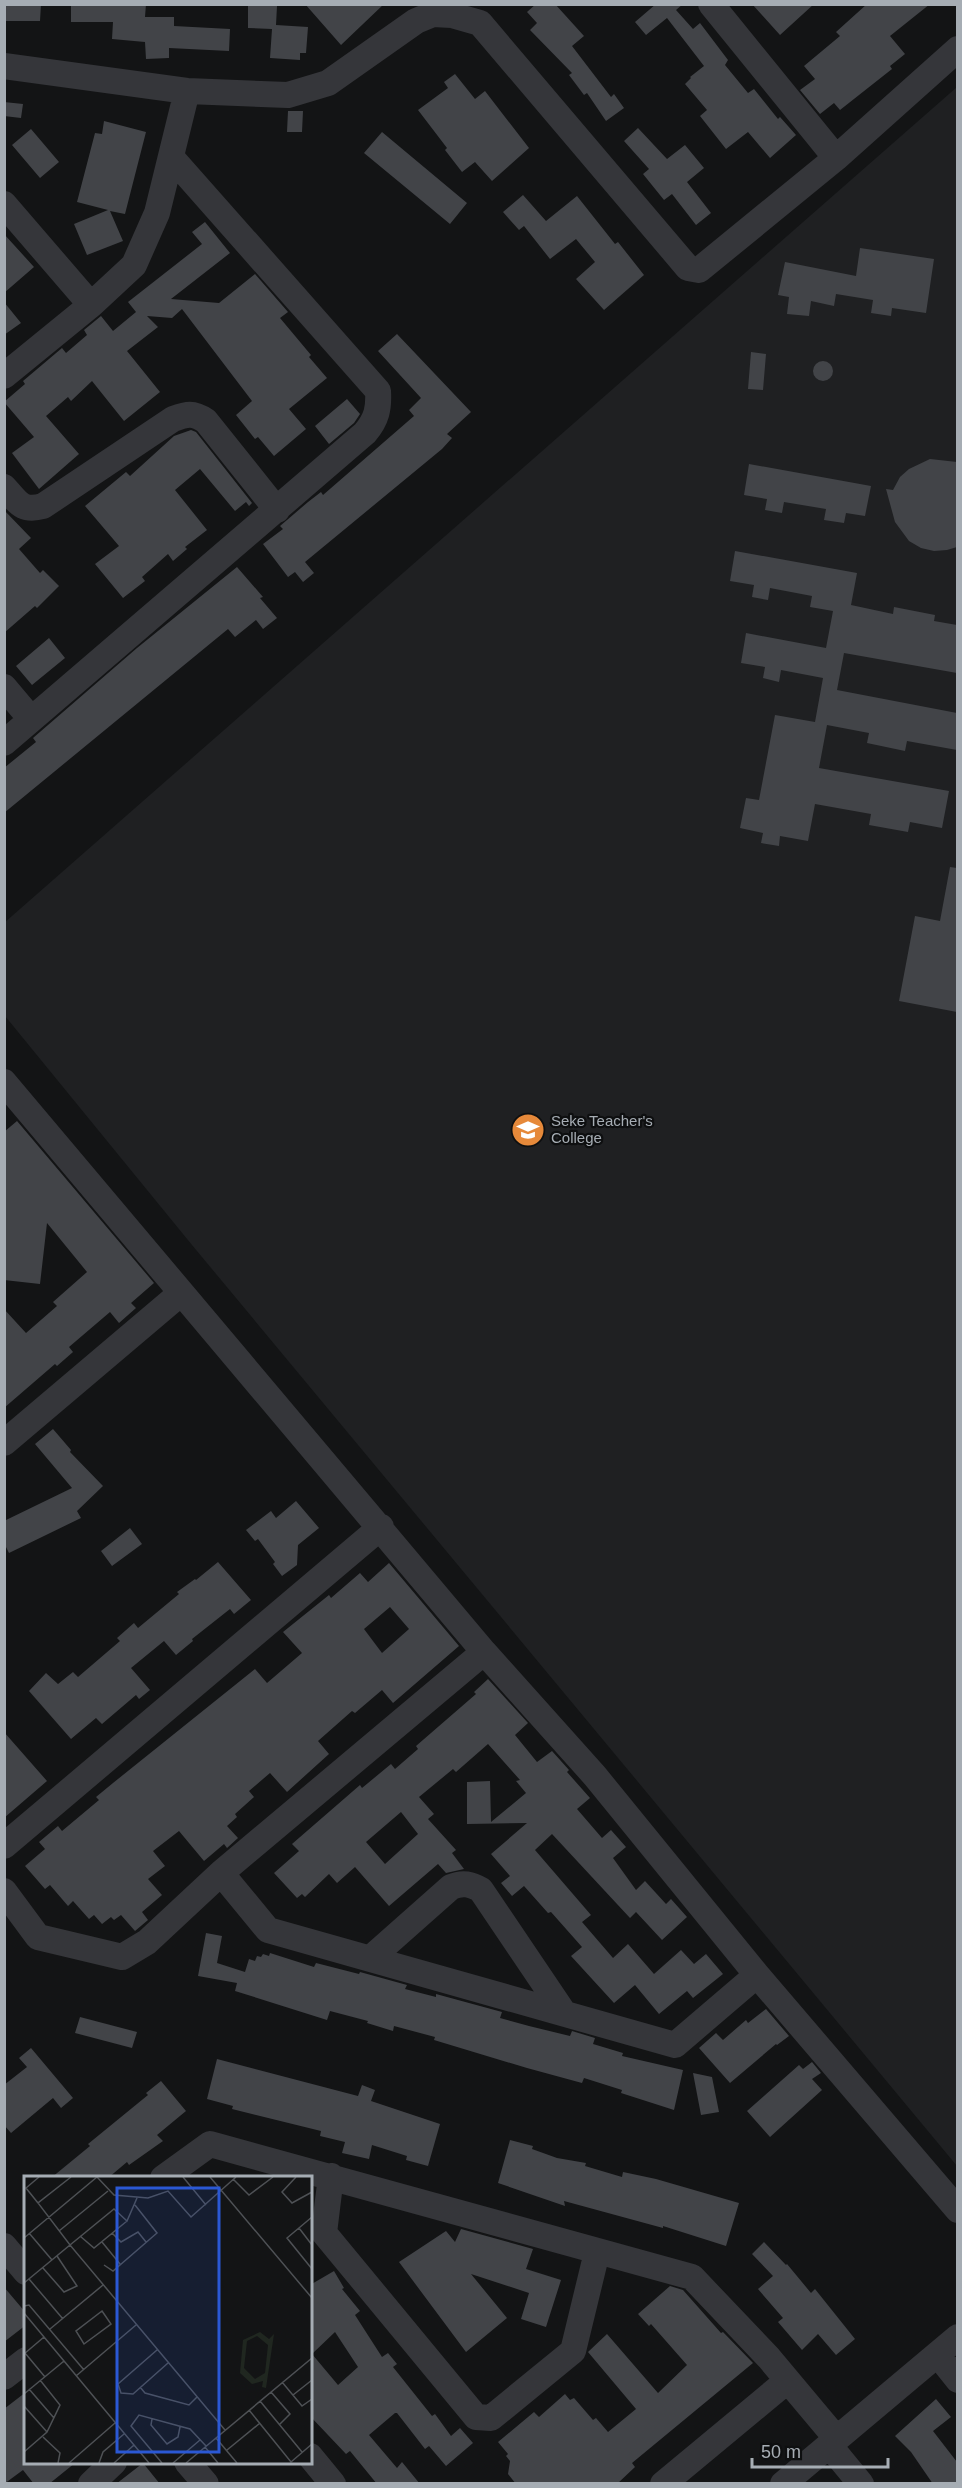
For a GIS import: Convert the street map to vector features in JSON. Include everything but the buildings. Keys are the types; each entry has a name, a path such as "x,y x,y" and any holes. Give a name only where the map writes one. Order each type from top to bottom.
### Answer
{"street":[{"path":"711,4 836,158"},
{"path":"4,66 187,92 288,95 328,83 416,21 433,14 452,15 480,23 688,268 699,270 836,158 957,49"},
{"path":"4,376 91,305 134,265 157,213 187,92"},
{"path":"4,743 277,510 375,422 379,406 378,391 172,158"},
{"path":"4,204 91,305"},
{"path":"4,487 20,505 27,509 43,506 173,419 187,414 197,415 206,421 277,510"},
{"path":"4,687 31,719"},
{"path":"4,1082 484,1652 595,1776 757,1975 957,2210"},
{"path":"4,1443 181,1293"},
{"path":"4,1846 381,1527"},
{"path":"4,1891 38,1937 122,1957 147,1942 221,1873 484,1652"},
{"path":"221,1873 268,1930 675,2044 757,1975"},
{"path":"372,1958 451,1887 471,1884 481,1890 564,2013"},
{"path":"166,2176 210,2144 692,2277 769,2358 832,2441 861,2484"},
{"path":"331,2176 324,2233 476,2417 491,2418 573,2351 597,2252"},
{"path":"4,2246 24,2269"},
{"path":"783,2484 957,2337"},
{"path":"938,2355 957,2379"},
{"path":"4,2377 24,2362"},
{"path":"663,2484 787,2381"},
{"path":"312,2458 333,2484"},
{"path":"91,2484 113,2464"},
{"path":"189,2464 206,2484"}],"shaded area":[{"name":"Seke Teacher's College","path":"957,87 957,2166 192,1245 5,1016 4,923"}],"place":[{"name":"Seke Teacher's College","path":"528,1130"}]}
